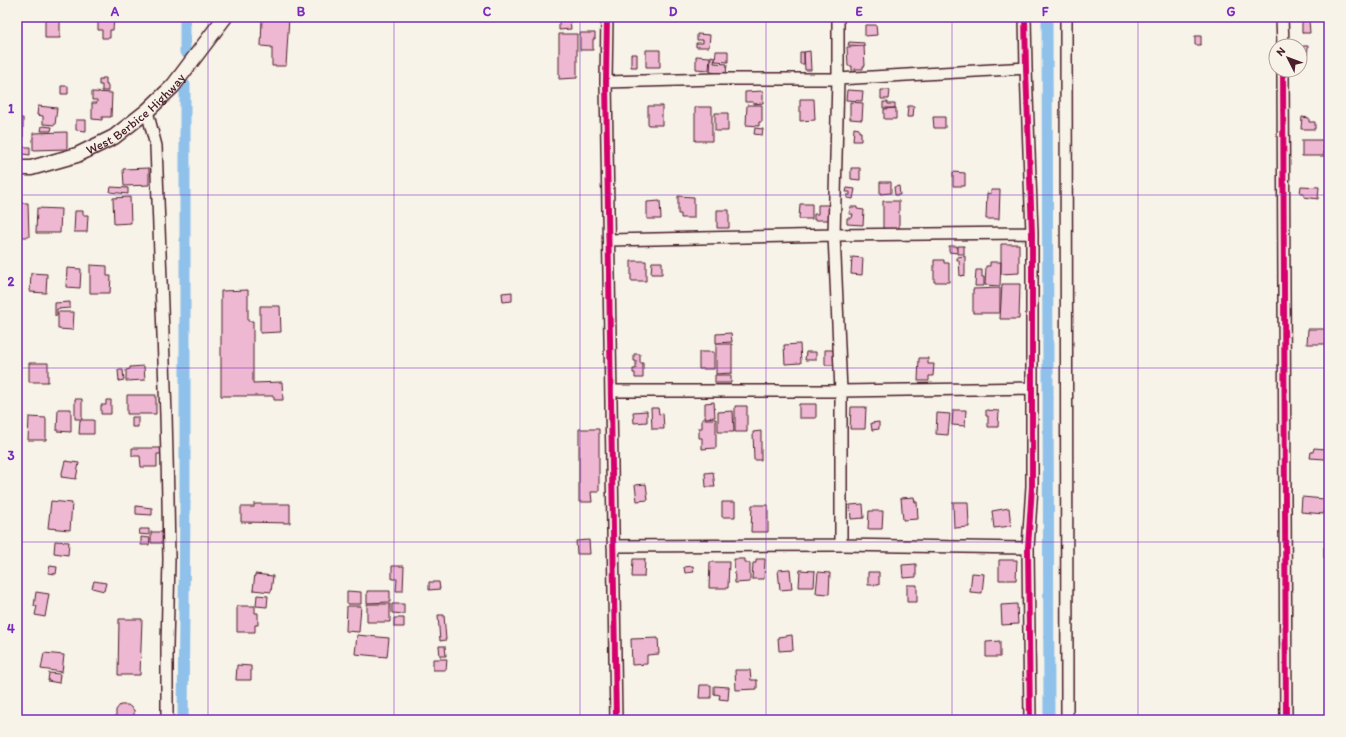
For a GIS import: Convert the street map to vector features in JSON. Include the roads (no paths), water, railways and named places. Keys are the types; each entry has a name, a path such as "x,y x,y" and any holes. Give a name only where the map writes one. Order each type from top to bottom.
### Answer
{"main road":[{"name":"West Berbice Highway","path":"17,168 32,168 77,155 114,137 147,111 173,86 224,17"}],"street":[{"path":"607,17 606,82 616,720"},
{"path":"838,17 834,235 841,392 841,545"},
{"path":"1025,17 1032,233 1032,486 1028,548 1030,720"},
{"path":"1066,17 1067,720"},
{"path":"1282,17 1283,38"},
{"path":"606,82 724,79 838,79 1026,68"},
{"path":"1283,78 1286,720"},
{"path":"147,111 156,146 166,415 169,559 167,720"},
{"path":"609,240 834,235 1032,233"},
{"path":"611,390 841,392 1032,388"},
{"path":"613,546 841,545 1028,548"}],"waterway":[{"path":"185,17 185,52"},
{"path":"1047,17 1049,720"},
{"path":"185,85 185,497"},
{"path":"183,720 185,501"}]}
